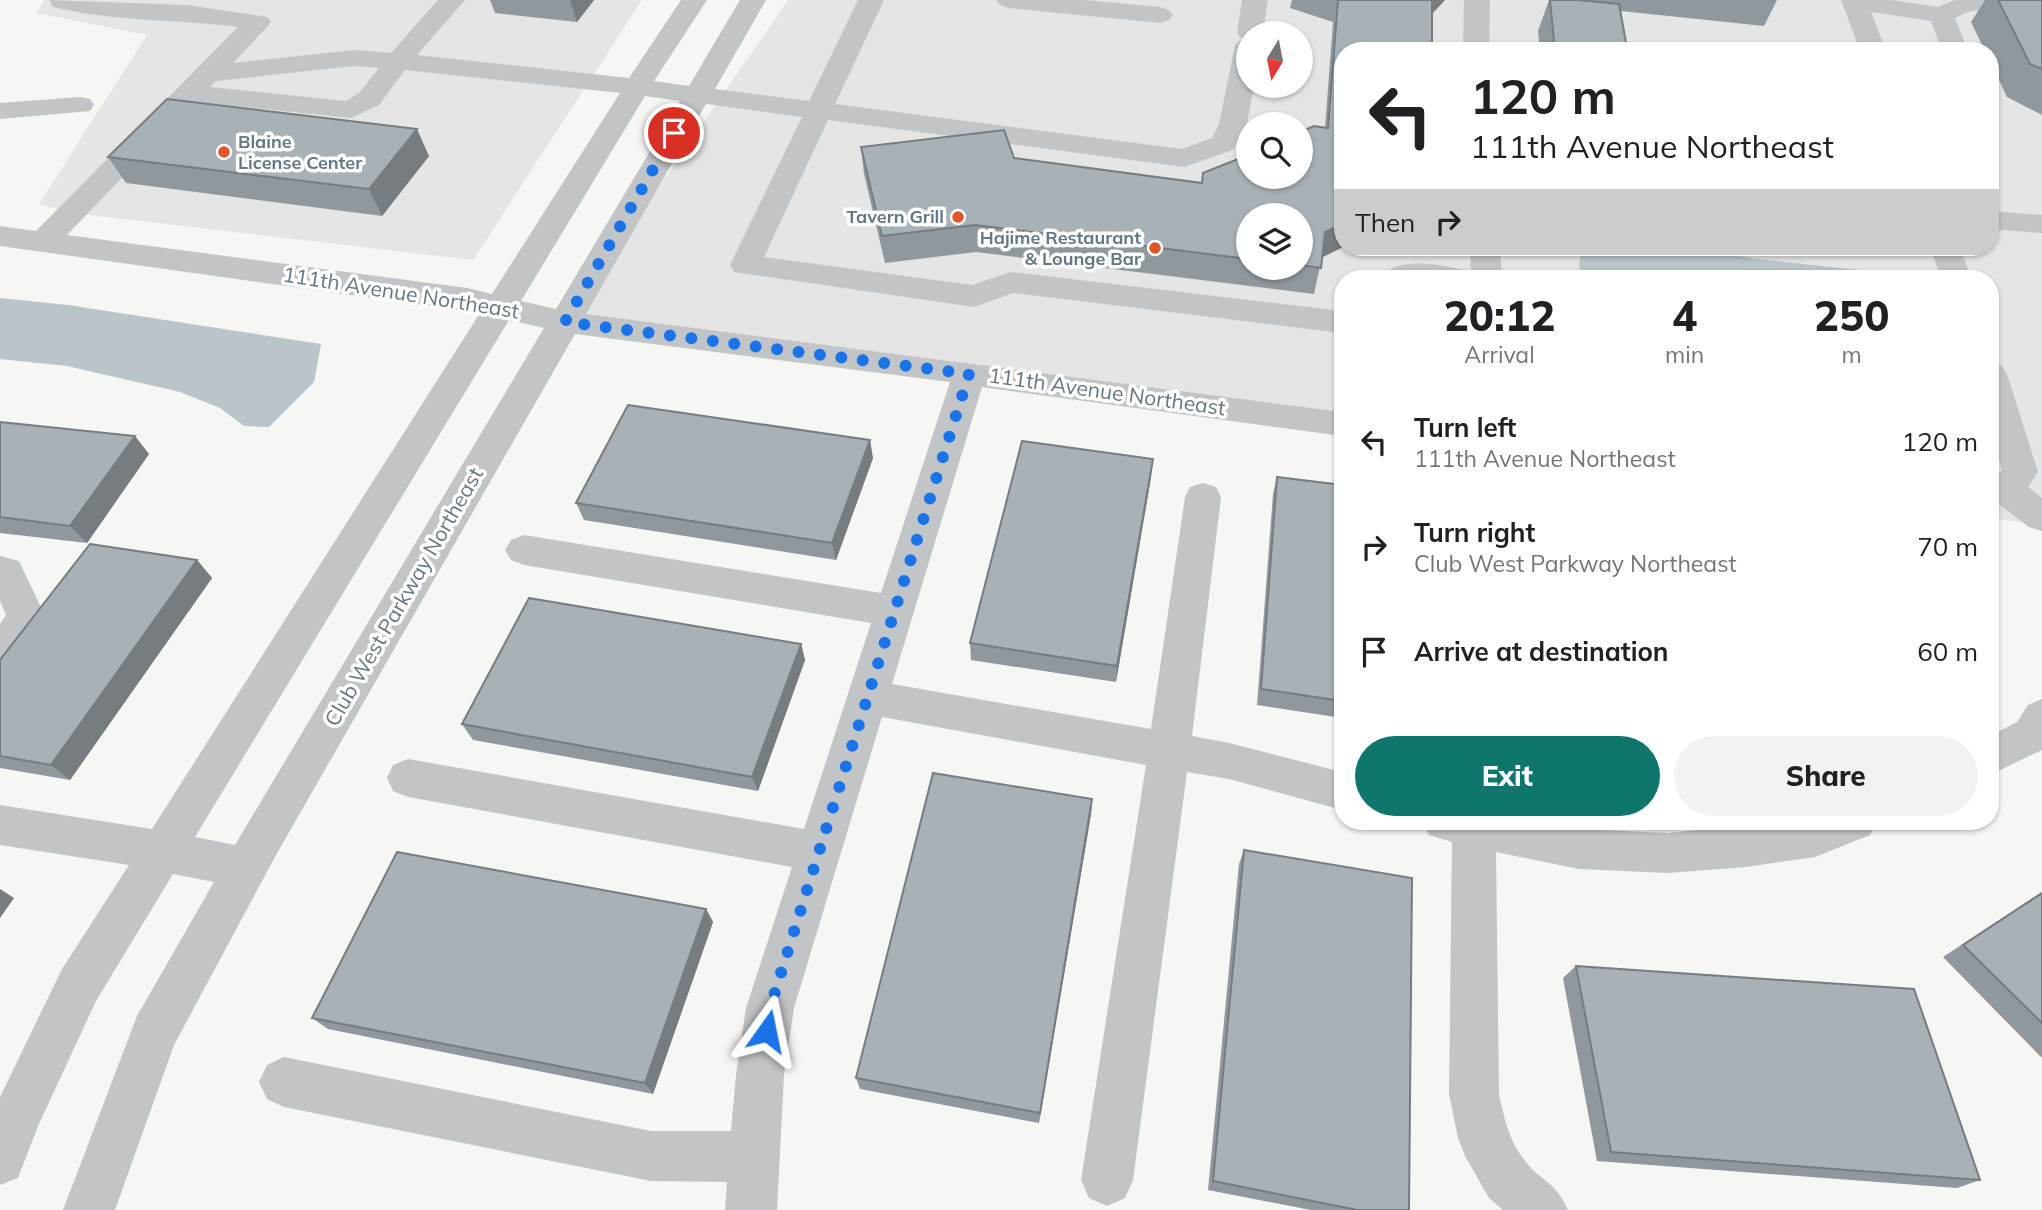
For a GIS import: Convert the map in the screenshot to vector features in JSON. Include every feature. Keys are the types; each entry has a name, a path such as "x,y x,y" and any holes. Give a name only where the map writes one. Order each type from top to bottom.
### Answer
{"street":[{"path":"43,242 266,14 97,10 62,0"},
{"path":"198,84 351,110 369,99 398,61 452,0"},
{"path":"0,1160 17,1116 79,985 637,87 694,0"},
{"name":"Club West Parkway Northeast","path":"89,1210 154,1033 247,868 752,0"},
{"path":"871,0 745,265 974,296 1011,282 1334,321"},
{"path":"1009,0 1160,15"},
{"path":"1252,21 1255,0"},
{"path":"1476,42 1478,0"},
{"path":"1870,42 1855,1 1941,15 1961,6 1993,0"},
{"path":"1941,15 1952,42"},
{"path":"198,84 308,61 354,58 398,61 696,94 1184,158 1223,144 1233,124 1238,98"},
{"path":"0,111 80,105"},
{"path":"1999,221 2042,224"},
{"name":"111th Avenue Northeast","path":"0,236 467,299 565,322 1334,423"},
{"path":"751,1210 760,1075 770,1008 969,374"},
{"path":"1999,403 2020,472 1999,492"},
{"path":"1999,494 2042,517"},
{"path":"1107,1180 1170,751 1203,497"},
{"path":"524,550 894,611"},
{"path":"0,571 6,572 27,618 0,653"},
{"path":"867,698 1229,761 1334,789"},
{"path":"1999,751 2037,726"},
{"path":"408,778 819,852"},
{"path":"0,825 163,850 247,868"},
{"path":"1464,830 1474,1094 1483,1138 1507,1180 1542,1210"},
{"path":"1492,830 1579,849 1668,853 1746,847 1806,830"},
{"path":"284,1082 651,1156 755,1157"}],"shaded area":[{"path":"44,0 642,0 473,260 72,213 39,204 147,35 37,13"},
{"path":"788,0 2042,0 2042,525 1999,519 1999,270 1334,270 1334,428 566,322"},
{"path":"1581,256 1738,256 1859,270 1580,270"},
{"path":"0,298 68,305 321,344 314,382 269,427 244,426 220,408 180,392 67,366 0,359"}],"building":[{"path":"1338,0 1432,0 1432,42 1335,42"},
{"path":"1550,0 1619,4 1626,42 1554,42"},
{"path":"1998,0 2042,0 2042,69 2030,64"},
{"path":"1334,51 1334,228 1325,232 1321,268 1313,267 1313,203 1236,203 1236,258 975,225 882,236 861,147 1004,130 1014,158 1202,183 1203,173 1236,160 1236,189 1313,189 1314,126 1328,128"},
{"path":"167,99 417,129 369,189 108,157"},
{"path":"628,405 870,440 832,543 576,503"},
{"path":"0,422 135,436 70,526 0,517"},
{"path":"1022,441 1153,459 1117,666 970,643"},
{"path":"1277,477 1334,484 1334,700 1261,689"},
{"path":"90,544 197,560 51,765 0,756 0,660"},
{"path":"529,598 801,644 752,777 462,724"},
{"path":"933,773 1092,799 1040,1113 856,1078"},
{"path":"1244,850 1412,878 1409,1210 1357,1210 1213,1181"},
{"path":"397,852 706,909 645,1083 312,1018"},
{"path":"2042,893 2042,1023 1963,945"},
{"path":"1576,966 1914,989 1980,1180 1611,1152"}],"place":[{"name":"Blaine License Center","path":"224,152"},
{"name":"Tavern Grill","path":"958,217"},
{"name":"Hajime Restaurant & Lounge Bar","path":"1155,248"}],"route":[{"path":"674,133 565,322 969,374 770,1008 767,1031"}]}
